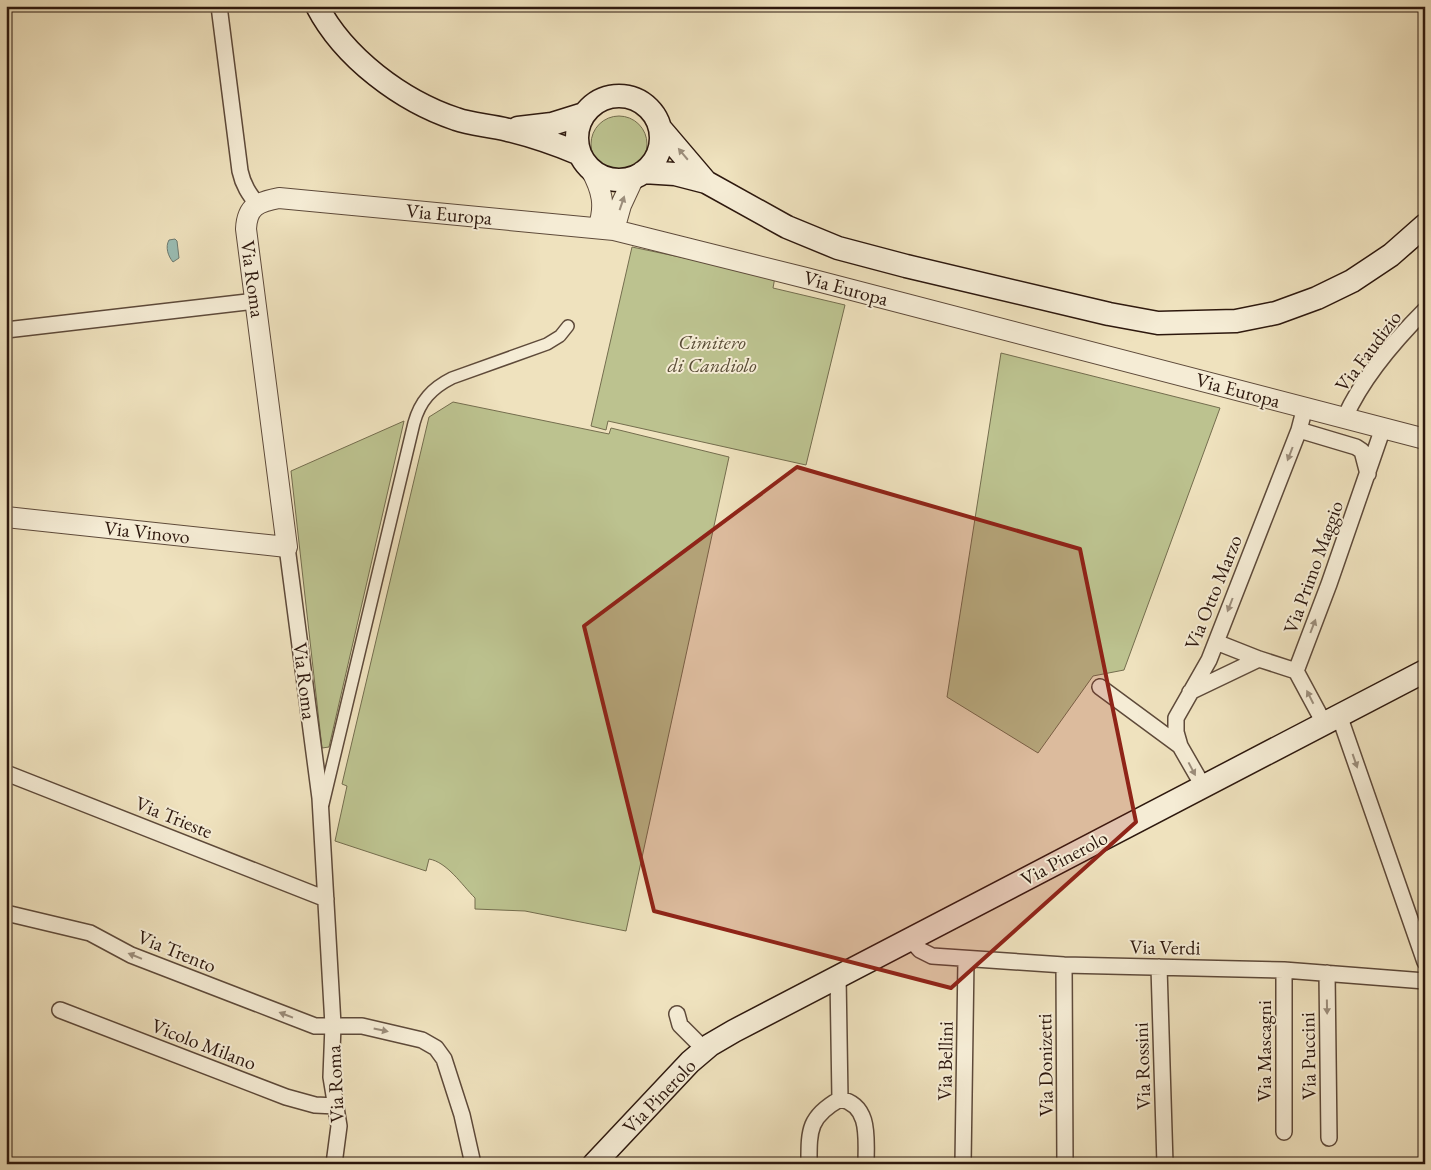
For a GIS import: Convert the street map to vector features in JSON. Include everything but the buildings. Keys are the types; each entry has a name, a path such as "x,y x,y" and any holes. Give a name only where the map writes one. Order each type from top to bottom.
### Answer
{"main road":[{"path":"317,6 344,44 378,77 413,100 456,120 507,129 547,141 586,162 601,176 623,180 638,174 652,163 658,152 661,140 660,128"},
{"path":"586,162 576,140 578,126 584,114 594,103 607,97 622,96 636,99 647,106 655,116 660,128 706,182"},
{"path":"507,129 552,124 584,114"},
{"path":"638,174 675,174 706,182 787,228 838,248 1109,314 1158,323 1236,322 1276,313 1318,298 1352,281 1391,254 1425,225"},
{"name":"Via Pinerolo","path":"594,1164 690,1062 734,1030 1331,719 1425,672"}],"street":[{"path":"219,6 240,171 243,184 258,204"},
{"path":"586,162 599,185 603,201 602,216 606,229"},
{"path":"606,229 638,174"},
{"name":"Via Europa","path":"258,204 279,198 606,229 816,280 1425,439"},
{"name":"Via Roma","path":"258,204 247,217 246,229 321,813 333,1025 331,1077 339,1126 334,1164"},
{"path":"6,330 256,301"},
{"name":"Via Faudizio","path":"1346,418 1354,399 1365,381 1407,328 1425,310"},
{"path":"321,813 414,423 421,403 427,395 442,383 547,344 560,336 568,326"},
{"name":"Via Otto Marzo","path":"1203,786 1180,746 1176,732 1176,718 1209,660 1299,430 1305,408"},
{"name":"Via Primo Maggio","path":"1296,671 1330,584 1383,428"},
{"path":"1299,430 1356,447 1362,451 1368,476"},
{"name":"Via Vinovo","path":"6,517 287,547"},
{"path":"1216,642 1296,671 1331,719 1425,962"},
{"path":"1190,692 1259,659"},
{"path":"1100,687 1180,746"},
{"name":"Via Trieste","path":"6,773 326,899"},
{"name":"Via Trento","path":"6,914 90,933 131,955 315,1026 362,1026 422,1040 436,1048 444,1059 462,1115 473,1164"},
{"name":"Via Verdi","path":"910,939 920,950 932,956 966,959 1064,965 1284,970 1425,981"},
{"name":"Via Bellini","path":"963,1164 966,959"},
{"name":"Via Donizetti","path":"1064,965 1066,1164"},
{"name":"Via Rossini","path":"1159,967 1165,1164"},
{"name":"Via Mascagni","path":"1284,970 1284,1132"},
{"name":"Via Puccini","path":"1327,973 1329,1138"},
{"path":"838,976 840,1100"},
{"name":"Vicolo Milano","path":"60,1010 286,1096 315,1105 336,1106"},
{"name":"Via Pinerolo","path":"677,1014 680,1025 705,1050"},
{"path":"808,1164 811,1127 828,1106 840,1100 850,1101 861,1113 866,1131 866,1164"}],"highlighted area":[{"path":"797,467 1080,549 1136,822 951,988 654,911 584,626"}],"green space":[{"path":"613,116 625,116 635,120 643,128 647,144 643,160 635,168 625,172 613,172 603,168 595,160 591,150 591,138 595,128 603,120"},
{"name":"Cimitero di Candiolo","path":"632,247 775,277 773,288 845,305 806,465 608,421 606,430 591,426"},
{"path":"1001,353 1220,408 1124,670 1093,676 1038,753 947,697"},
{"path":"453,402 609,434 611,428 729,457 626,931 525,911 475,909 475,898 448,869 436,861 429,859 426,871 335,841 347,786 342,784 429,417"},
{"path":"404,421 329,747 322,748 291,471"}],"water":[{"path":"175,239 177,241 179,258 173,262 168,254 167,246 169,240"}],"railway":[{"path":"1413,1164 1425,1159"}]}
